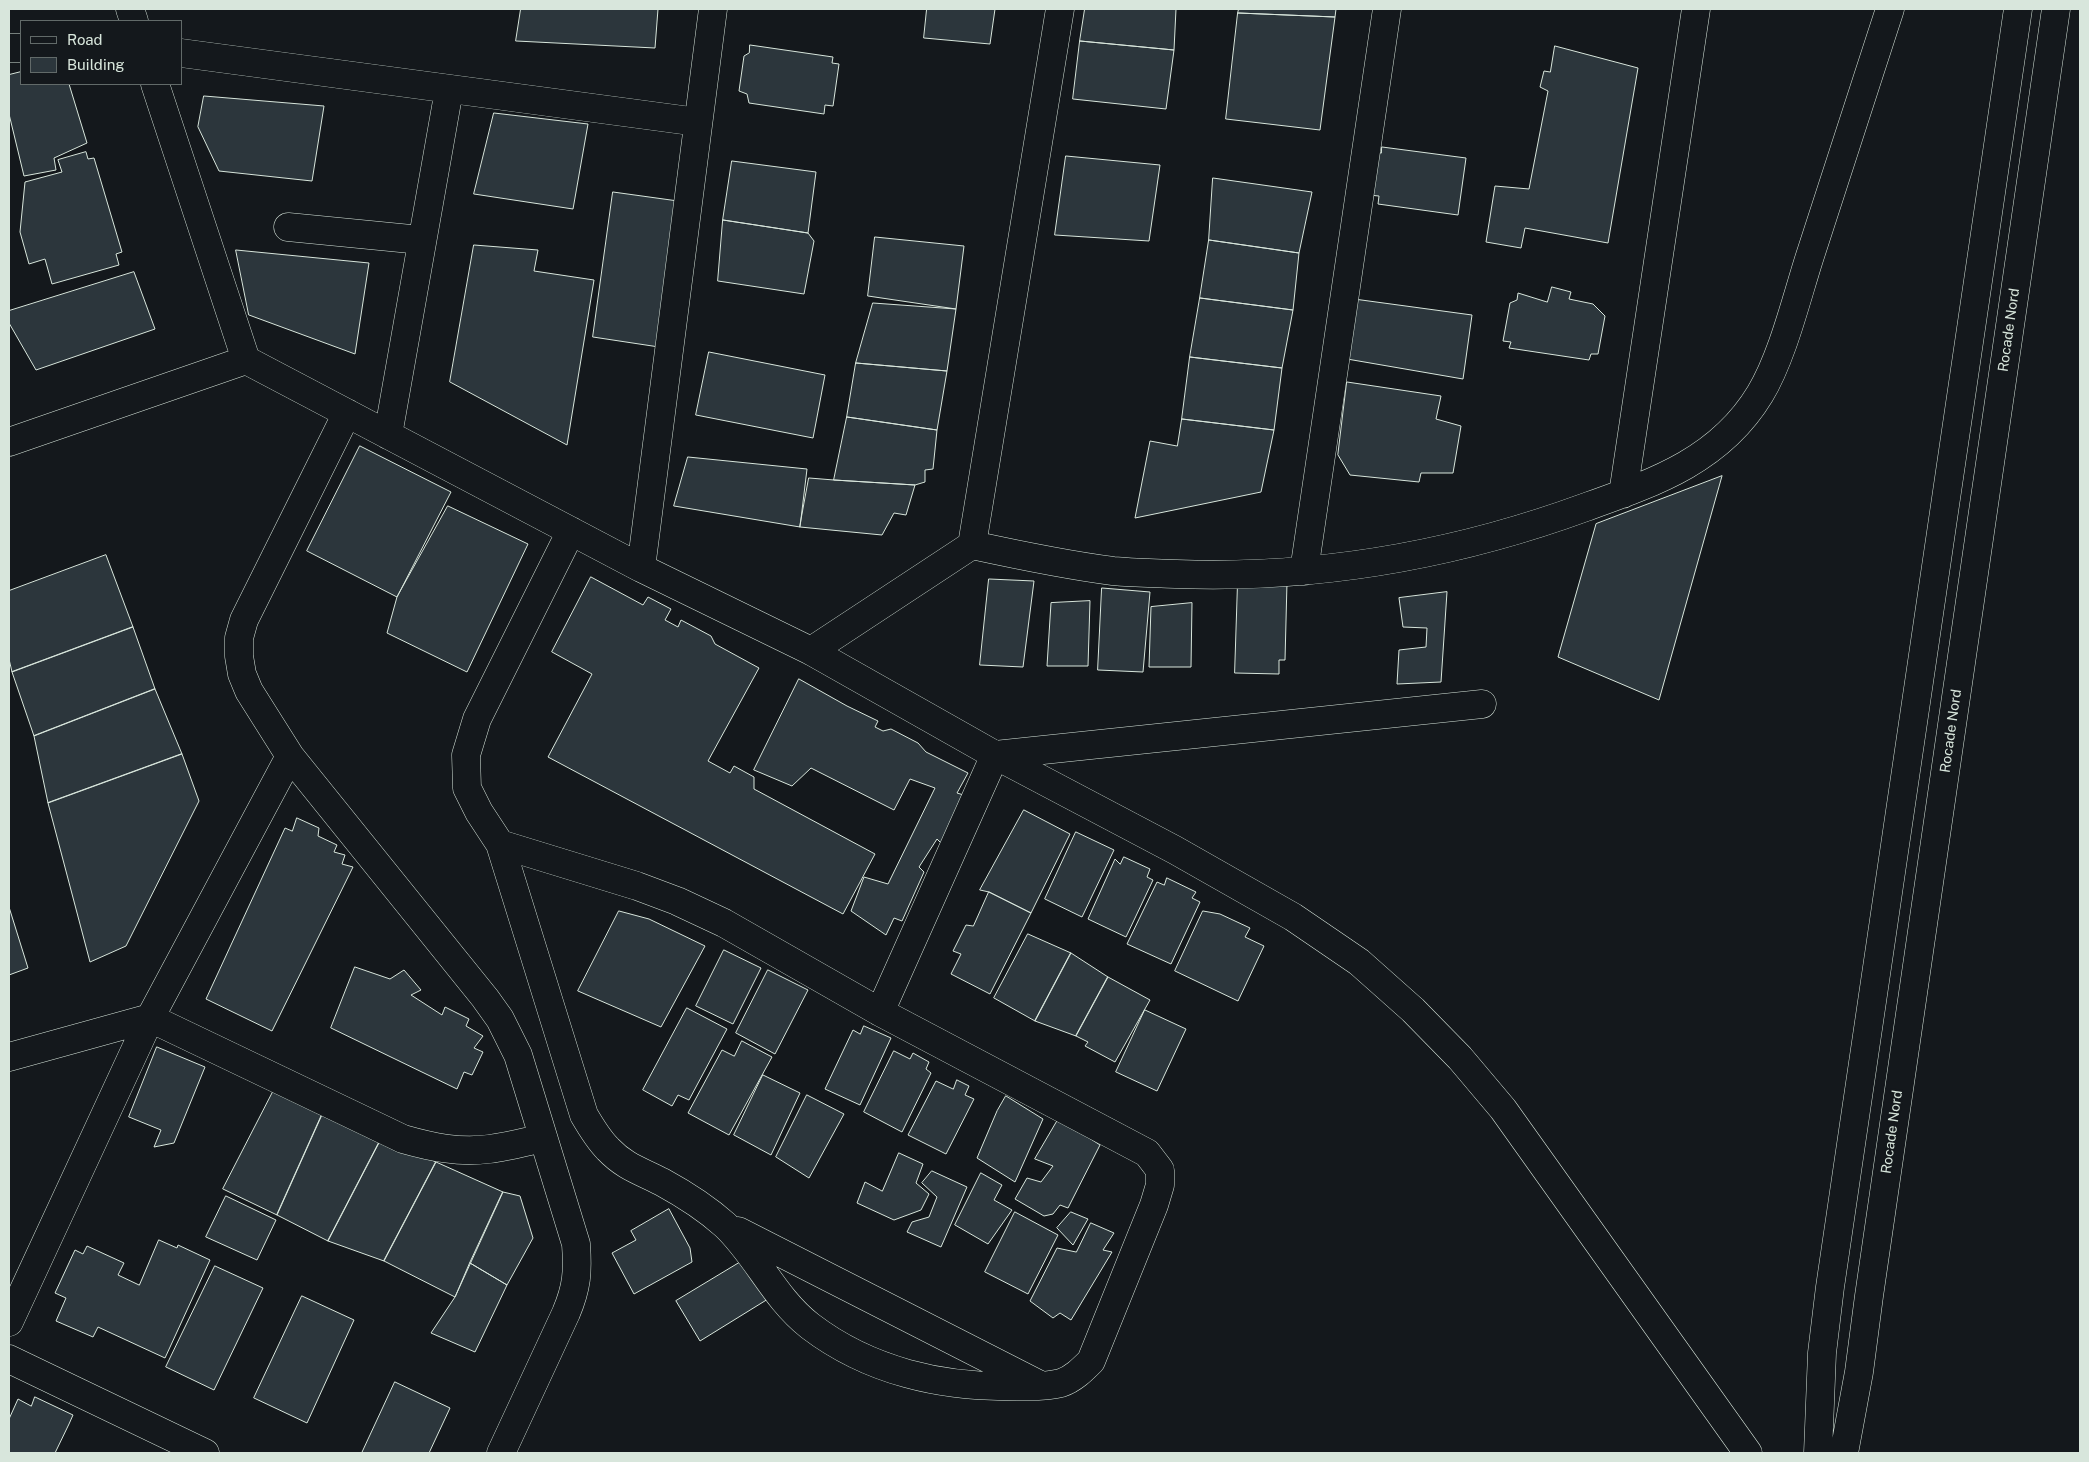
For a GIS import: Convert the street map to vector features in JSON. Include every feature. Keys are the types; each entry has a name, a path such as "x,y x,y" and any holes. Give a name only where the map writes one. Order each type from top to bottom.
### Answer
{"main road":[{"path":"641,568 713,9"},
{"path":"972,545 1060,9"},
{"path":"1304,571 1386,9"},
{"path":"1623,494 1696,9"},
{"path":"811,651 972,545 1115,571 1210,575 1304,571 1370,563 1434,551 1498,535 1552,519 1623,494 1684,468 1714,448 1740,422 1761,392 1785,334 1890,9"},
{"path":"1818,1453 1822,1353 1830,1287 2018,9"},
{"name":"Rocade Nord","path":"1844,1453 1859,1372 2056,9"},
{"path":"182,53 698,122"},
{"path":"155,85 246,360 571,532 811,651 995,755 1175,850 1292,917 1359,962 1413,1010 1460,1058 1503,1109 1748,1453"},
{"path":"388,435 449,90"},
{"path":"288,227 421,240"},
{"path":"9,442 246,360"},
{"path":"347,413 244,620 239,638 239,656 242,674 249,691 290,756 481,992 500,1019 518,1055 576,1244 578,1271 574,1292 566,1313 501,1453"},
{"path":"500,844 601,874 677,901 724,922 880,1012 1148,1153 1160,1170 1160,1185 1154,1205 1091,1361 1078,1374 1061,1383 1042,1386 979,1387 889,1370 847,1351 808,1325 776,1291 750,1252 724,1224 694,1201 624,1163 608,1149 595,1133 584,1115 500,844 479,812 467,788 466,755 477,719 571,532"},
{"path":"995,755 1482,704"},
{"path":"880,1012 995,755"},
{"path":"9,1322 150,1018 290,756"},
{"path":"9,1057 150,1018 403,1139 431,1147 460,1150 488,1149 543,1138"},
{"path":"724,1224 1042,1386"},
{"path":"9,1359 205,1453"}],"building":[{"path":"521,9 658,9 655,48 516,41"},
{"path":"927,9 995,9 990,44 924,38"},
{"path":"1085,9 1176,9 1174,50 1080,41"},
{"path":"1239,9 1336,9 1335,17 1238,13"},
{"path":"1238,13 1335,17 1320,130 1226,119"},
{"path":"1080,41 1174,50 1166,109 1073,99"},
{"path":"750,45 833,57 832,63 839,64 833,106 825,105 824,114 749,103 747,94 739,91 744,56 749,53"},
{"path":"1555,46 1638,68 1608,243 1525,228 1521,248 1486,242 1495,186 1529,189 1548,91 1540,87 1544,71 1550,72"},
{"path":"20,72 20,85 69,85 87,143 54,158 56,170 24,176 9,114 9,75"},
{"path":"204,96 324,106 312,181 219,171 198,127"},
{"path":"494,113 588,124 573,209 474,194"},
{"path":"1382,147 1466,158 1458,215 1378,204 1379,196 1368,195 1374,152 1381,153"},
{"path":"86,152 88,159 94,158 122,252 116,254 119,265 52,284 45,259 29,264 20,232 25,182 62,172 58,160"},
{"path":"1066,156 1160,165 1149,241 1055,235"},
{"path":"732,161 816,172 808,233 723,220"},
{"path":"1213,178 1312,192 1299,253 1209,240"},
{"path":"613,192 678,201 659,347 593,337"},
{"path":"723,220 808,233 814,241 804,294 718,281"},
{"path":"875,237 964,246 956,309 868,296"},
{"path":"1209,240 1299,253 1293,310 1200,298"},
{"path":"474,245 538,250 534,271 594,280 567,445 450,382"},
{"path":"236,250 369,263 355,354 249,315"},
{"path":"134,272 155,329 36,370 9,323 9,311"},
{"path":"1552,287 1571,292 1569,299 1593,304 1605,316 1598,354 1591,354 1589,360 1509,348 1511,342 1503,341 1510,303 1517,300 1518,293 1547,302"},
{"path":"1200,298 1293,310 1282,368 1190,357"},
{"path":"1354,299 1472,315 1463,379 1347,359"},
{"path":"873,303 956,309 947,371 856,363"},
{"path":"709,352 825,375 813,438 696,415"},
{"path":"1190,357 1282,368 1274,430 1182,419"},
{"path":"856,363 947,371 937,430 847,417"},
{"path":"1347,382 1441,396 1436,419 1461,426 1453,473 1421,473 1419,482 1350,475 1338,455"},
{"path":"847,417 937,430 933,469 925,470 925,482 915,485 834,480"},
{"path":"1182,419 1274,430 1261,492 1135,518 1150,441 1177,446"},
{"path":"360,446 451,492 397,597 307,551"},
{"path":"688,457 807,469 800,527 674,506"},
{"path":"1722,476 1659,700 1558,657 1596,524"},
{"path":"809,478 915,485 906,515 894,513 882,535 800,527"},
{"path":"448,506 528,544 467,672 387,633 397,597"},
{"path":"106,555 133,627 12,672 9,659 9,591"},
{"path":"591,577 643,605 648,597 671,609 665,620 678,627 681,620 711,636 715,644 759,668 708,761 730,773 734,766 754,777 754,789 875,854 843,914 548,757 592,674 552,652"},
{"path":"989,579 1034,581 1023,667 980,665"},
{"path":"1238,581 1287,582 1285,660 1279,660 1279,674 1235,673"},
{"path":"1102,588 1150,592 1143,672 1098,670"},
{"path":"1447,592 1441,682 1397,684 1399,650 1426,647 1427,628 1403,627 1399,598"},
{"path":"1090,601 1088,666 1047,666 1051,603"},
{"path":"1192,603 1191,667 1149,667 1151,607"},
{"path":"133,627 155,689 34,736 12,672"},
{"path":"799,679 878,721 875,727 883,731 891,729 918,743 926,752 968,773 957,793 967,796 942,844 937,839 919,867 924,872 902,921 894,918 886,935 851,911 864,877 888,884 935,788 910,779 894,810 811,768 792,786 754,770"},
{"path":"155,689 182,754 48,803 34,736"},
{"path":"182,754 199,801 126,946 90,962 48,803"},
{"path":"1024,810 1070,834 1031,913 989,892 980,890"},
{"path":"297,818 319,828 318,836 337,845 334,852 345,855 342,864 353,867 272,1031 206,999 285,828 292,831"},
{"path":"1076,832 1114,850 1082,917 1045,899"},
{"path":"1124,857 1150,869 1147,877 1153,880 1126,937 1088,919 1115,859 1120,864"},
{"path":"1167,878 1196,892 1192,898 1200,902 1171,964 1127,944 1157,882 1164,885"},
{"path":"989,892 1031,913 990,994 951,974 961,954 953,951 966,925 973,926"},
{"path":"9,907 28,968 9,975"},
{"path":"619,911 649,919 705,946 661,1027 578,991"},
{"path":"1203,911 1220,914 1250,928 1245,937 1264,946 1238,1001 1175,971"},
{"path":"1028,934 1071,953 1035,1021 994,998"},
{"path":"724,950 761,968 733,1024 696,1006"},
{"path":"1071,953 1108,977 1076,1036 1035,1021"},
{"path":"355,967 390,979 404,970 421,990 411,995 442,1015 445,1007 469,1019 466,1026 483,1036 474,1048 483,1052 472,1075 464,1072 457,1089 331,1028"},
{"path":"768,970 808,990 775,1054 736,1033"},
{"path":"1108,977 1150,1000 1115,1062 1085,1046 1088,1042 1076,1036"},
{"path":"687,1008 727,1029 689,1100 678,1095 672,1106 643,1090"},
{"path":"1145,1010 1186,1029 1157,1091 1116,1072"},
{"path":"864,1026 891,1038 860,1105 825,1089 853,1030 860,1034"},
{"path":"742,1041 772,1057 729,1135 688,1113 722,1050 734,1056"},
{"path":"157,1047 205,1067 174,1143 154,1147 161,1130 129,1117"},
{"path":"894,1051 910,1059 913,1053 929,1062 926,1069 931,1073 902,1132 864,1112"},
{"path":"763,1075 800,1093 771,1155 734,1135"},
{"path":"957,1080 969,1086 965,1095 974,1099 946,1154 908,1135 936,1081 953,1089"},
{"path":"276,1086 325,1108 277,1215 223,1189"},
{"path":"807,1095 844,1114 809,1178 776,1157"},
{"path":"1006,1096 1043,1119 1015,1182 977,1158 997,1111"},
{"path":"325,1108 382,1137 328,1241 277,1215"},
{"path":"1059,1118 1100,1145 1068,1208 1060,1205 1053,1214 1044,1216 1015,1199 1027,1178 1041,1182 1053,1166 1035,1159"},
{"path":"382,1137 436,1162 384,1261 328,1241"},
{"path":"899,1153 923,1164 916,1183 929,1194 921,1210 894,1220 857,1203 865,1182 882,1191"},
{"path":"436,1162 503,1192 455,1297 384,1261"},
{"path":"932,1171 967,1187 941,1247 907,1232 912,1222 929,1217 937,1197 922,1183"},
{"path":"981,1173 1002,1185 994,1200 1012,1210 988,1244 955,1225"},
{"path":"503,1192 520,1196 533,1238 507,1285 470,1263"},
{"path":"226,1196 276,1220 257,1260 206,1237"},
{"path":"669,1209 690,1248 692,1262 634,1294 612,1253 636,1240 631,1231"},
{"path":"1015,1212 1058,1235 1028,1294 985,1272"},
{"path":"1071,1212 1088,1219 1073,1245 1057,1228"},
{"path":"1091,1223 1114,1233 1103,1250 1112,1252 1071,1320 1060,1313 1053,1318 1030,1301 1057,1248 1076,1252"},
{"path":"159,1240 177,1248 178,1245 210,1260 165,1358 98,1327 93,1337 56,1321 66,1298 55,1293 75,1250 83,1254 87,1246 124,1263 118,1275 139,1285"},
{"path":"744,1260 768,1299 700,1341 676,1301"},
{"path":"470,1263 507,1285 475,1352 431,1333 455,1297"},
{"path":"215,1266 263,1288 214,1390 166,1367"},
{"path":"302,1296 354,1320 307,1423 254,1398"},
{"path":"395,1382 450,1408 429,1453 362,1453"},
{"path":"35,1397 73,1415 69,1424 55,1453 9,1453 9,1419 18,1399 31,1406"}]}
